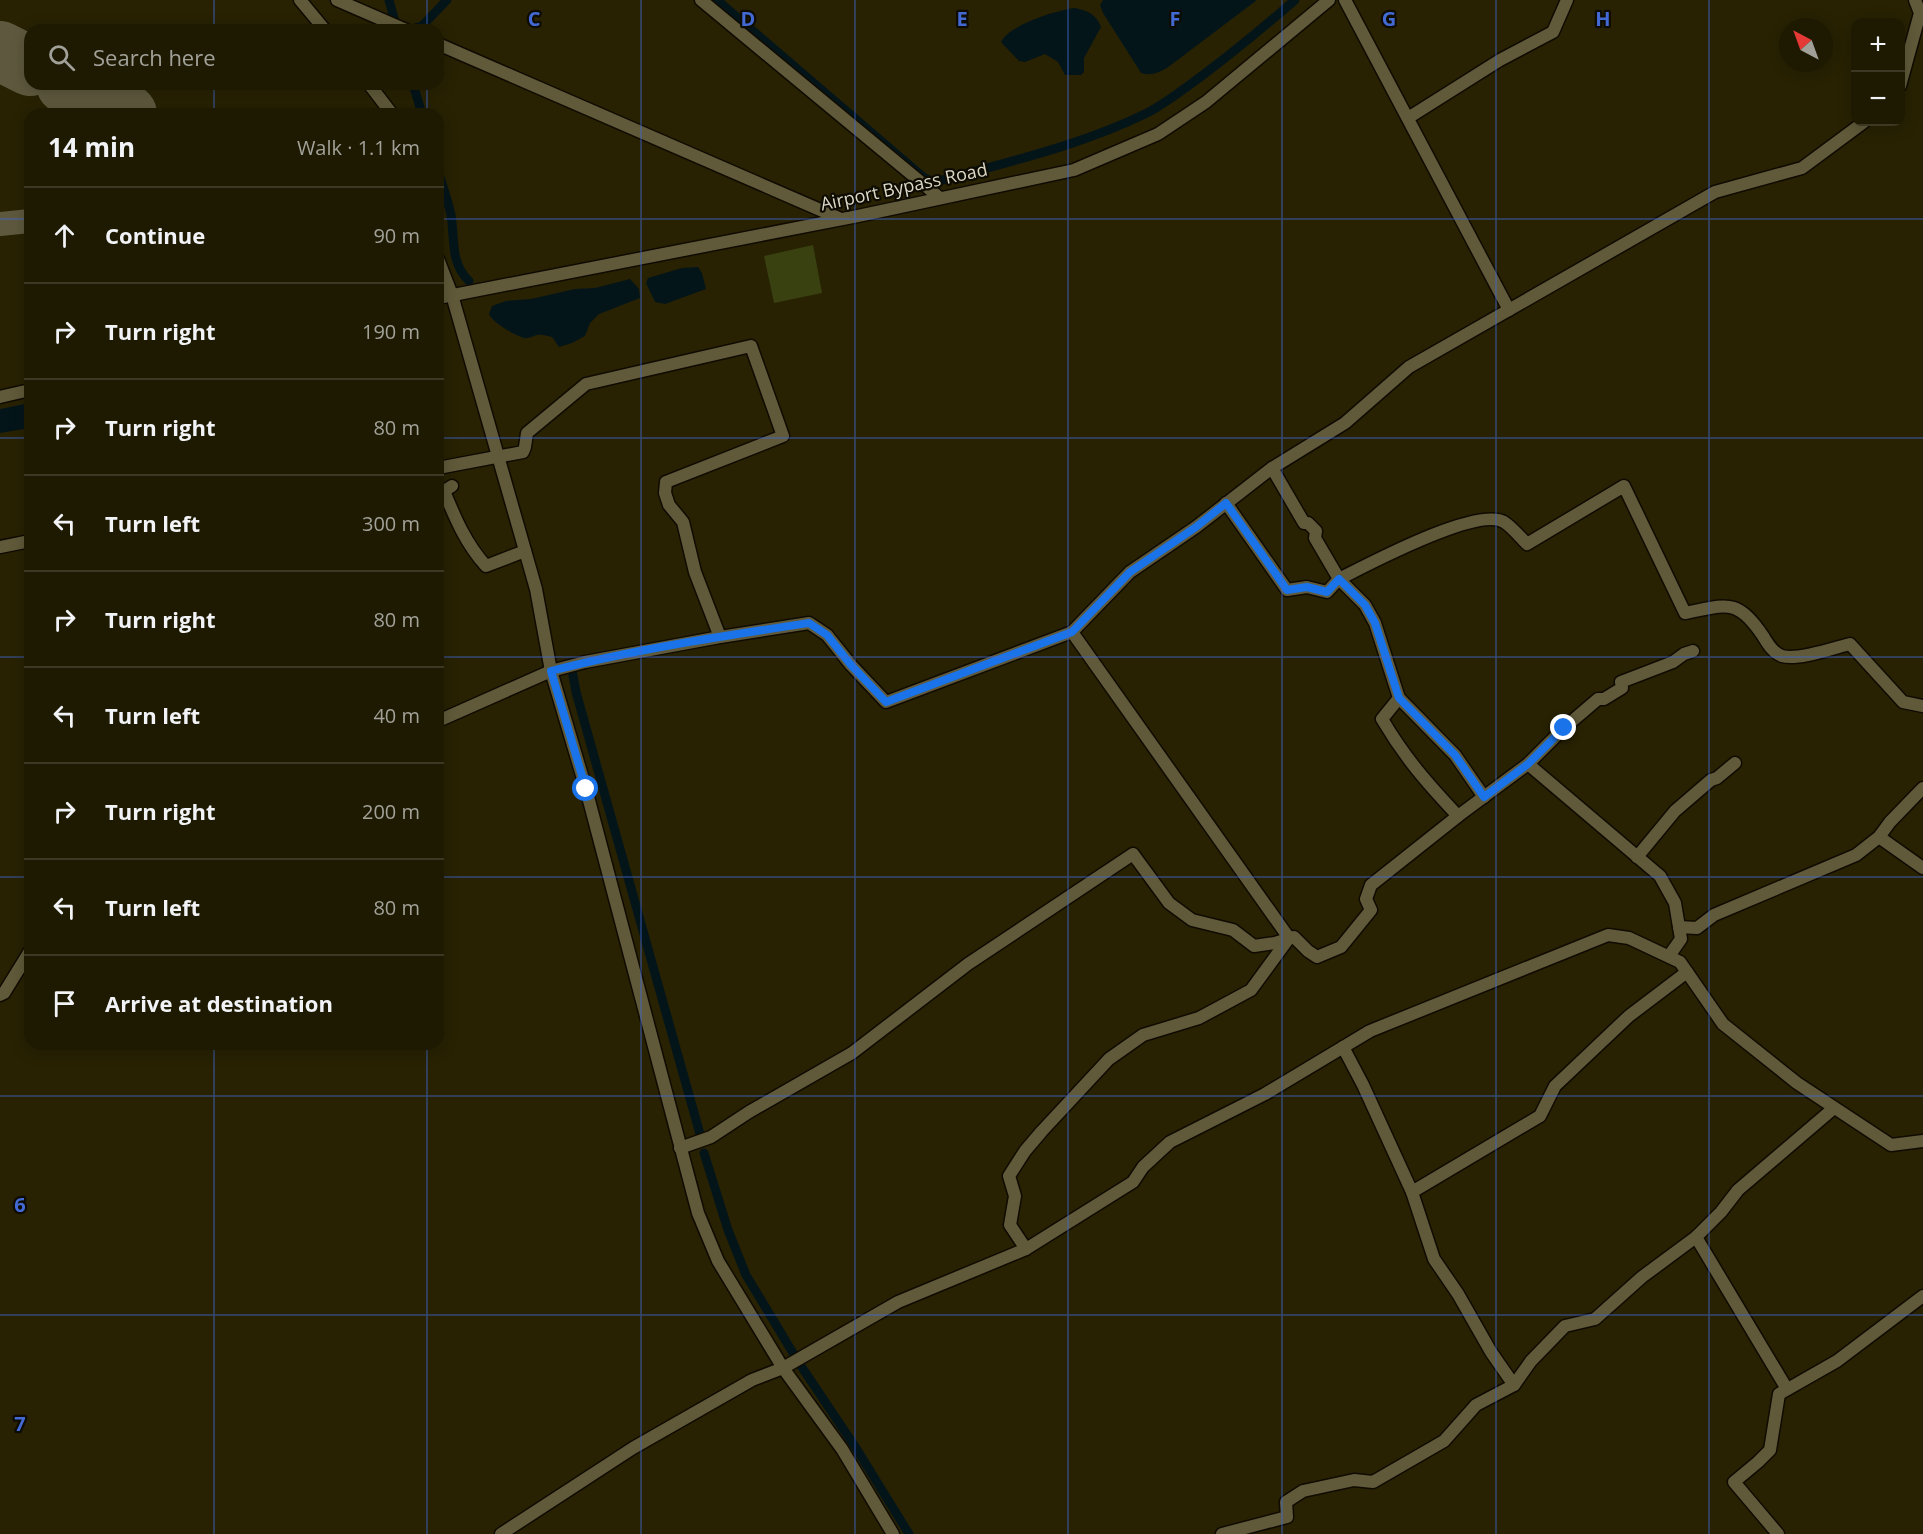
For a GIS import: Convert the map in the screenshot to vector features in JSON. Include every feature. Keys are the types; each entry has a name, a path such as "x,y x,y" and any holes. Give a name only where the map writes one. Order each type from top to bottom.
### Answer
{"street":[{"path":"300,0 320,24"},
{"path":"337,0 392,24"},
{"path":"701,0 940,198"},
{"name":"Airport Bypass Road","path":"444,297 841,219 1074,170 1158,134 1206,102 1329,0"},
{"path":"1346,0 1509,310"},
{"path":"1408,118 1500,60 1553,32 1567,0"},
{"path":"1904,72 1920,13 1915,0"},
{"path":"444,47 841,219"},
{"path":"374,90 387,108"},
{"path":"444,718 551,671 585,662 809,623 827,635 851,665 886,702 1072,632 1130,572 1196,527 1272,468 1345,423 1409,367 1715,192 1802,168 1859,126"},
{"path":"444,273 453,295 536,589 551,671 586,789 698,1213 718,1261 783,1368 842,1449 893,1534"},
{"path":"444,467 498,458 525,450 527,434 586,384 751,346 783,436 666,482 665,493 669,506 683,522 695,572 720,637"},
{"path":"0,397 24,391"},
{"path":"1272,468 1304,523 1308,523 1316,531 1315,538 1339,579 1365,605 1375,623 1399,698 1455,755 1484,797"},
{"path":"452,486 444,491 471,550 486,566 525,551"},
{"path":"1226,503 1287,590 1307,587 1327,592 1339,579 1446,529 1489,519 1503,521 1527,544 1624,486 1685,613 1727,605 1745,613 1755,623 1772,649 1783,656 1809,655 1850,644 1903,702 1923,713"},
{"path":"0,547 24,542"},
{"path":"1072,632 1288,939"},
{"path":"680,1148 711,1137 758,1106 852,1053 968,964 1134,854 1169,903 1192,920 1233,930 1254,946 1294,937 1317,957 1341,947 1371,910 1366,899 1371,885 1528,764 1564,728 1599,699 1604,699 1622,688 1621,682 1673,662 1693,651"},
{"path":"1399,698 1382,719 1400,749 1419,774 1458,816"},
{"path":"1908,704 1923,706"},
{"path":"1637,857 1674,811 1735,763"},
{"path":"1528,764 1660,876 1675,903 1681,939 1669,956"},
{"path":"1679,927 1697,928 1714,915 1856,855 1879,837 1890,822 1923,788"},
{"path":"1879,837 1923,868"},
{"path":"501,1534 633,1448 752,1380 783,1368 898,1302 1026,1249 1132,1182 1143,1167 1170,1142 1265,1094 1370,1031 1608,935 1629,939 1680,962 1724,1024 1797,1083 1834,1108 1891,1145 1923,1141"},
{"path":"1026,1249 1010,1225 1015,1196 1009,1176 1025,1150 1109,1059 1143,1035 1199,1018 1251,990 1288,939"},
{"path":"0,995 4,993 24,961"},
{"path":"1412,1192 1540,1116 1555,1086 1629,1016 1687,972"},
{"path":"1343,1047 1412,1192 1434,1259 1514,1385"},
{"path":"1222,1534 1287,1517 1286,1502 1303,1491 1354,1480 1373,1482 1444,1441 1476,1405 1514,1385 1531,1361 1564,1326 1594,1319 1642,1277 1696,1237 1721,1212 1738,1190 1834,1108"},
{"path":"1696,1237 1787,1389"},
{"path":"1778,1534 1734,1482 1770,1450 1779,1394 1837,1361 1923,1296"}],"green space":[{"path":"813,245 822,293 774,303 764,256"}],"shaded area":[{"path":"1103,0 1257,0 1167,68 1148,74 1141,73 1103,13 1100,5"},
{"path":"1075,8 1091,14 1101,27 1084,58 1084,72 1081,75 1065,75 1058,62 1045,54 1025,62 1019,61 1001,42 1023,24 1046,15"},
{"path":"698,267 706,289 665,304 655,302 646,283 648,278 682,268"},
{"path":"630,279 639,289 640,298 599,314 590,323 585,336 559,347 552,337 539,335 526,338 515,334 499,325 489,314 492,306 506,301 531,299 575,289 595,288"},
{"path":"24,404 24,429 0,433 0,409"}],"waterway":[{"path":"389,0 396,24"},
{"path":"424,24 447,0"},
{"path":"717,0 923,177 932,181 939,181 1071,144 1147,113 1215,66 1295,0"},
{"path":"415,90 420,108"},
{"path":"444,190 451,215 456,259 469,281"},
{"path":"572,670 576,692 700,1134"},
{"path":"704,1153 728,1230 746,1275 793,1353"},
{"path":"801,1366 856,1448 909,1534"}],"taxiway":[{"path":"0,224 24,222"}],"runway":[{"path":"0,51 24,63"},
{"path":"78,90 115,108"}],"route":[{"path":"586,789 551,671 585,662 809,623 832,640 851,665 886,702 1072,632 1130,572 1196,527 1226,503 1287,590 1307,587 1327,592 1339,579 1365,605 1375,623 1399,698 1455,755 1484,797 1528,764 1564,728"}]}
